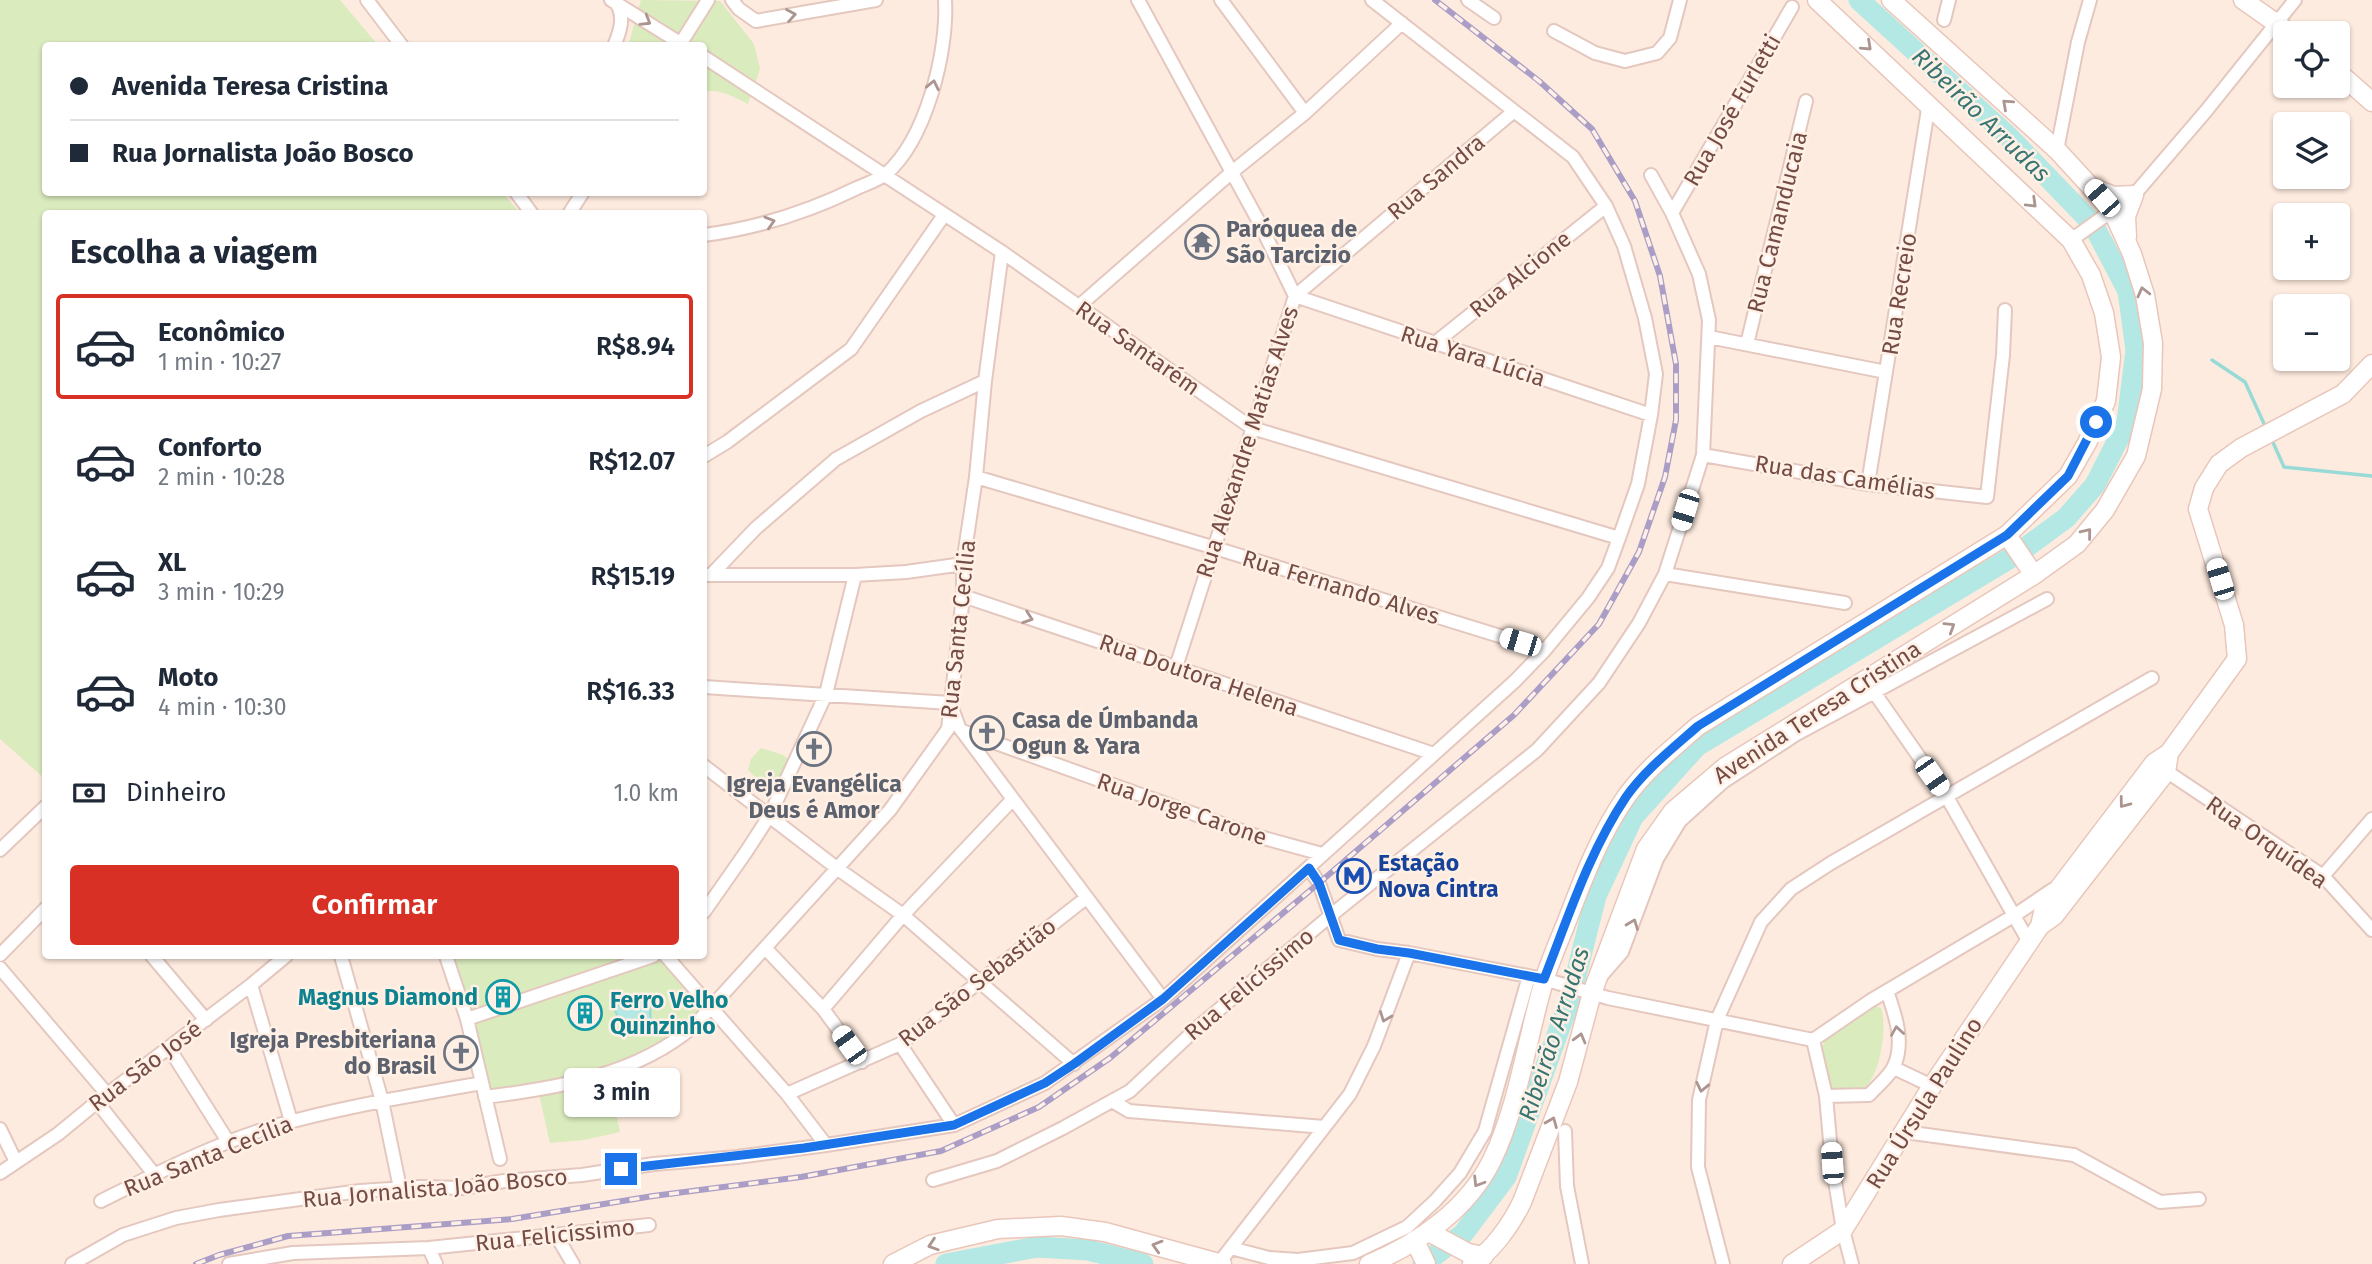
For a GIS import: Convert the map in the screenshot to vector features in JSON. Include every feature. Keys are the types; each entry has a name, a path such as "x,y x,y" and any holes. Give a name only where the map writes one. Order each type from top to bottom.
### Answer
{"main road":[{"path":"1369,1264 1425,1244 1471,1194 1495,1153 1505,1128 1510,1075 1525,1020 1602,838 1627,796 1659,760 1698,726 2008,536 2068,476 2106,401 2111,357 2104,313 2076,236 1817,0"},
{"path":"1891,0 2057,150"},
{"path":"2243,0 2273,21"},
{"path":"2350,83 2372,102"},
{"name":"Avenida Teresa Cristina","path":"1475,1258 1516,1216 1568,1082 1591,988 1646,849 1673,811 1725,767 2077,544 2105,510 2136,456 2152,389 2153,343 2145,295 2127,242 2091,186 2057,150"},
{"path":"2091,186 2114,196 2134,195 2126,216 2127,242"},
{"name":"Rua Úrsula Paulino","path":"1792,1264 1843,1230 1933,1086 2040,926 2054,916 2236,659 2234,625 2198,509 2204,488 2219,464 2241,448 2343,394 2372,364"},
{"path":"2008,536 2033,573"},
{"name":"Rua Úrsula Paulino","path":"2040,926 2044,908 2068,876 2160,767"},
{"path":"892,1264 930,1245 998,1229 1061,1226 1105,1232 1221,1264"},
{"path":"1425,1244 1475,1258"}],"street":[{"path":"367,0 399,42"},
{"path":"684,42 708,0"},
{"path":"732,0 739,9 756,21 876,0"},
{"path":"707,236 743,230 817,208 885,174 912,141 930,101 947,23 945,0"},
{"name":"Rua Alexandre Matias Alves","path":"1138,0 1232,172 1295,296 1175,667"},
{"path":"1221,0 1305,113"},
{"name":"Rua Jornalista João Bosco","path":"72,1264 123,1235 176,1218 219,1210 400,1188 462,1188 504,1181 582,1175 654,1164 737,1157 954,1125 1045,1083 1163,999 1515,681 1588,598 1608,568 1619,538 1638,484 1651,415 1656,374 1646,318 1624,246 1606,206 1573,157 1372,0"},
{"path":"1468,0 1494,18"},
{"path":"1554,31 1595,53 1625,61 1657,53 1670,38 1680,0"},
{"path":"1944,20 1949,0"},
{"path":"2057,150 2078,41 2090,0"},
{"path":"2286,21 2295,0"},
{"path":"613,2 677,42"},
{"path":"613,2 621,12 620,33 616,42"},
{"name":"Rua José Furletti","path":"1672,213 1792,7"},
{"path":"1079,306 1232,172 1305,113 1402,23"},
{"path":"2076,236 2134,195 2273,39"},
{"name":"Rua Santarém","path":"707,59 1002,253 1252,428 1619,538"},
{"name":"Rua Camanducaia","path":"1747,344 1806,101"},
{"name":"Rua Recreio","path":"1868,484 1929,103"},
{"name":"Rua Sandra","path":"1295,296 1513,112"},
{"name":"Rua Felicíssimo","path":"933,1180 997,1161 1130,1091 1197,1028 1330,916 1537,750 1599,683 1639,623 1665,574 1703,455 1709,320 1699,274 1672,213 1651,175"},
{"name":"Rua Alcione","path":"1435,343 1606,206"},
{"path":"707,454 851,349 944,215"},
{"name":"Rua Santa Cecília","path":"485,1097 533,1091 611,1072 672,1045 694,1026 838,869 890,810 936,749 948,729 963,596 963,564 1002,253"},
{"name":"Rua Yara Lúcia","path":"1295,296 1651,415"},
{"name":"Rua das Camélias","path":"1703,455 1868,484 1987,497 2003,355 2005,310"},
{"path":"1709,337 1886,372"},
{"path":"707,576 756,528 836,458 921,411 985,381"},
{"name":"Rua Fernando Alves","path":"976,477 1545,650"},
{"path":"707,576 855,575 906,572 963,564"},
{"path":"1665,574 1845,603"},
{"path":"707,908 770,815 826,694 855,575"},
{"name":"Rua Doutora Helena","path":"963,596 1434,754"},
{"path":"1591,988 1622,953 1657,859 1681,821 1723,782 1795,735 2047,599"},
{"path":"1723,1264 1698,1167 1699,1100 1717,1020 1761,922 1791,889 1831,863 2152,678"},
{"path":"707,687 950,703 959,727 1163,999"},
{"path":"1874,692 1947,797 2029,942"},
{"name":"Rua Jorge Carone","path":"964,732 1253,835 1322,854"},
{"name":"Rua Orquídea","path":"2160,767 2323,876 2372,930"},
{"path":"707,768 838,869 903,915 1074,1064"},
{"path":"823,1009 903,915 1013,799"},
{"path":"0,850 42,810"},
{"path":"2323,876 2372,819"},
{"path":"1309,868 1319,883 1339,940 1591,988 1717,1020 1813,1040 1886,991 2015,915 2068,876"},
{"name":"Rua São Sebastião","path":"787,1094 900,1044 1086,898"},
{"path":"0,955 42,912"},
{"path":"766,949 823,1009 862,1062"},
{"path":"1221,1264 1350,1094 1374,1046 1409,953"},
{"path":"155,959 206,1020"},
{"name":"Rua São José","path":"0,1173 58,1134 282,959"},
{"path":"342,959 382,1101 400,1188"},
{"path":"447,959 467,1019 500,1159"},
{"path":"467,1019 644,959"},
{"path":"669,959 787,1094 826,1145"},
{"path":"0,968 102,1098 154,1174"},
{"path":"251,985 291,1121"},
{"path":"1826,1096 1869,1095 1894,1068 1900,1047 1894,1010 1886,991"},
{"path":"1813,1040 1826,1096 1832,1163 1843,1230 1852,1264"},
{"path":"900,1044 954,1125"},
{"path":"169,1048 229,1143"},
{"path":"1894,1068 1933,1086"},
{"path":"1231,1248 1269,1258 1298,1260 1353,1253 1407,1227 1452,1182 1473,1152 1510,1075"},
{"name":"Rua Santa Cecília","path":"101,1201 154,1174 291,1121 482,1083"},
{"path":"1112,1101 1129,1111 1324,1127"},
{"path":"0,1129 16,1162"},
{"path":"1565,1131 1567,1186 1582,1264"},
{"path":"1905,1132 2074,1155 2160,1202 2199,1199"},
{"path":"1473,1152 1495,1153"},
{"name":"Rua Felicíssimo","path":"229,1264 429,1248 649,1225"},
{"path":"556,1235 573,1264"},
{"path":"429,1248 436,1264"}],"green space":[{"path":"0,0 340,0 375,42 42,42 42,196 505,196 517,210 42,210 42,776 0,739"},
{"path":"641,0 720,1 754,44 760,69 748,104 721,92 707,92 707,42 629,42"},
{"path":"761,748 783,755 792,762 775,791 761,783 748,770 751,759"},
{"path":"453,959 634,959 470,1013"},
{"path":"660,960 706,1006 667,1041 602,1071 488,1093 471,1018 563,993"},
{"path":"1874,1006 1881,1008 1883,1040 1873,1077 1860,1090 1828,1088 1821,1058 1827,1038 1841,1025"},
{"path":"609,1077 620,1132 584,1140 550,1143 539,1094"}],"water":[{"path":"633,999 650,1005 651,1028 638,1034 629,1032 619,1021 615,1010 619,1003"}],"waterway":[{"name":"Ribeirão Arrudas","path":"1423,1264 1463,1234 1506,1177 1570,999 1596,896 1633,817 1697,746 2017,554 2066,518 2095,485 2127,422 2136,350 2128,291 2096,230 2008,136 1859,0"},
{"path":"2212,360 2245,382 2266,428"},
{"path":"2271,438 2284,467 2372,476"},
{"name":"Ribeirão Arrudas","path":"946,1264 1037,1247 1088,1250 1143,1264"}],"railway":[{"path":"196,1264 288,1236 512,1219 653,1196 801,1177 941,1151 1039,1107 1110,1058 1514,715 1599,624 1639,552 1665,477 1676,420 1676,364 1660,276 1635,201 1592,129 1539,81 1435,0"}],"place":[{"name":"Paróquea de São Tarcizio","path":"1202,242"},
{"name":"Casa de Úmbanda Ogun & Yara","path":"987,733"},
{"name":"Igreja Evangélica Deus é Amor","path":"814,749"},
{"name":"Estação Nova Cintra","path":"1354,876"},
{"name":"Magnus Diamond","path":"503,997"},
{"name":"Ferro Velho Quinzinho","path":"585,1013"},
{"name":"Igreja Presbiteriana do Brasil","path":"461,1053"}],"route":[{"path":"621,1169 804,1148 954,1125 1045,1083 1074,1064 1163,999 1309,868 1319,883 1339,940 1544,979 1602,838 1627,796 1659,760 1698,726 2007,535 2068,476 2096,422"}]}
